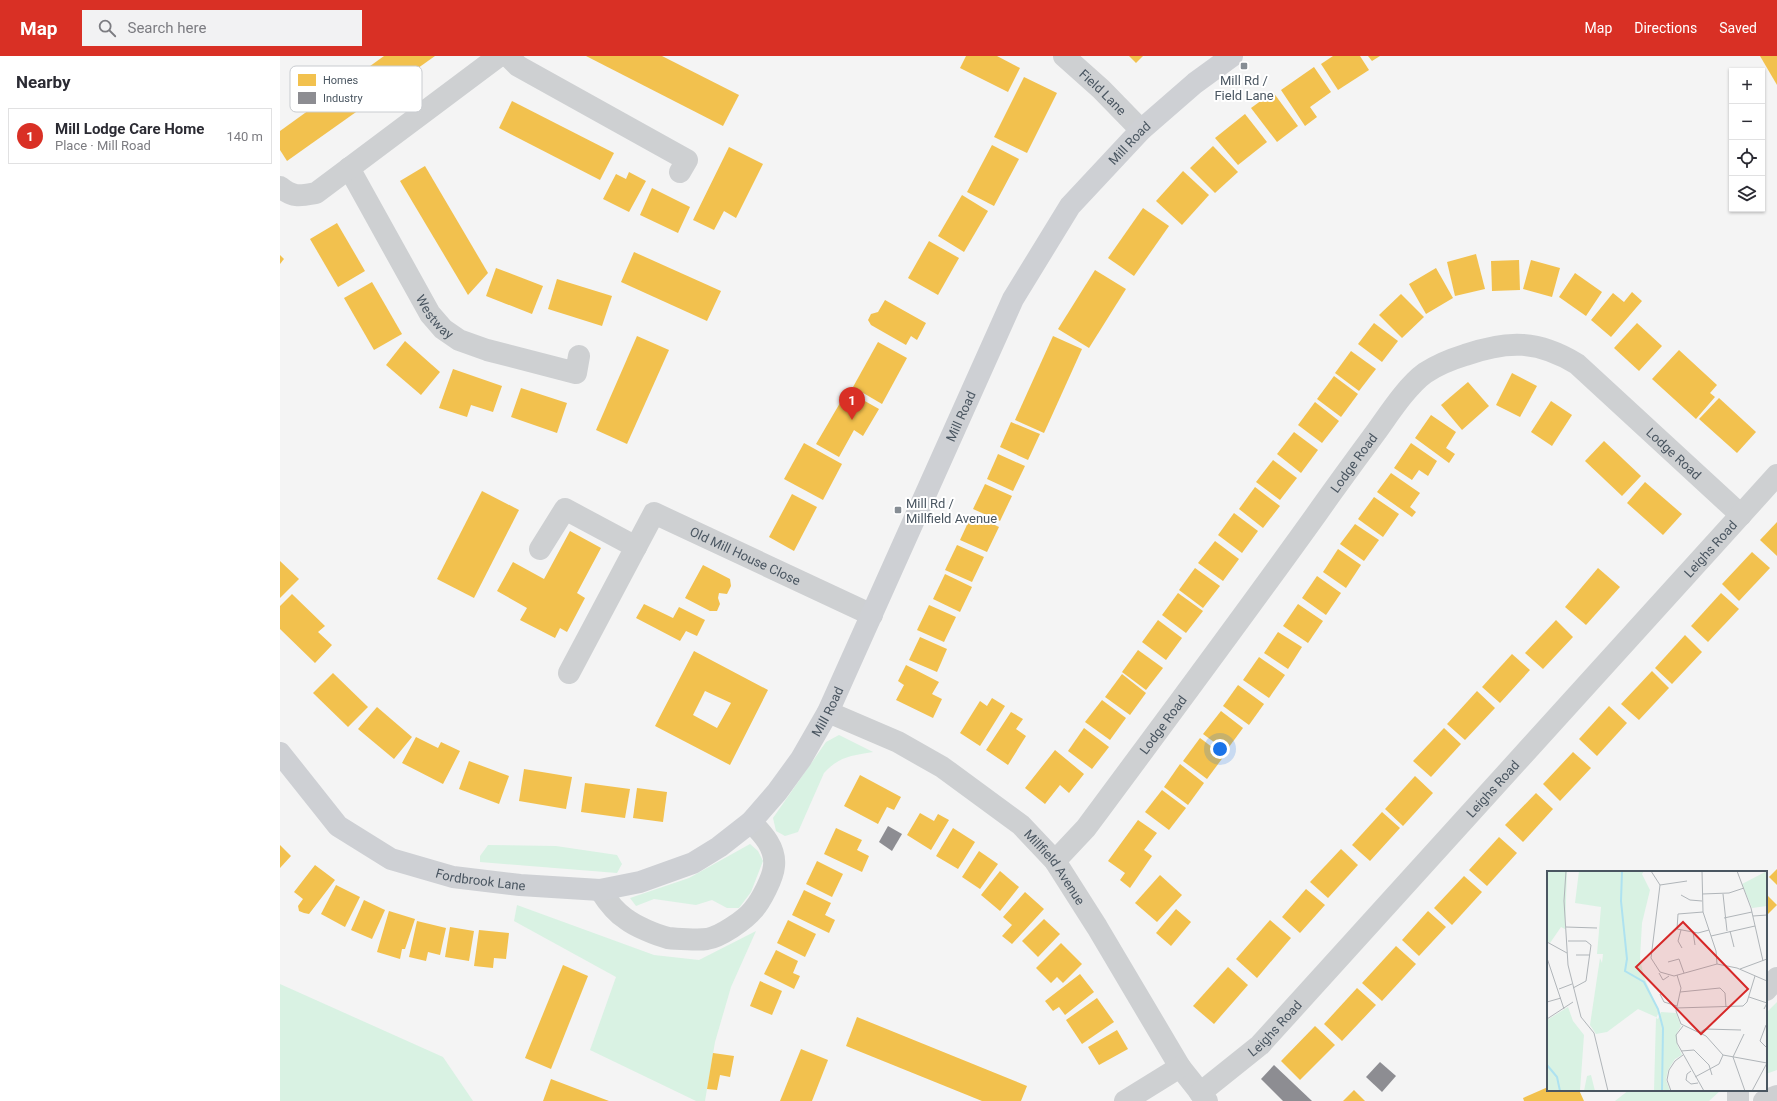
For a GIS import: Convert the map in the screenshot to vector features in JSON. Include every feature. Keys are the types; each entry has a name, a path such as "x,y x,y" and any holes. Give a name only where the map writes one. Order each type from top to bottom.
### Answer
{"street":[{"path":"280,187 290,195 302,196 316,193 499,56"},
{"path":"508,56 518,66 687,160 680,172"},
{"name":"Field Lane","path":"1064,56 1101,89 1141,130"},
{"name":"Mill Road","path":"719,847 751,822 777,792 801,759 828,712 1013,299 1070,206 1141,130 1195,83 1232,56"},
{"name":"Westway","path":"349,168 430,314 443,329 459,340 487,350 576,373 579,356"},
{"name":"Lodge Road","path":"1055,861 1086,828 1258,596 1398,401 1425,373 1450,360 1484,348 1506,344 1527,345 1549,350 1564,356 1577,364 1741,515"},
{"name":"Leighs Road","path":"1204,1097 1260,1045 1777,475"},
{"path":"540,549 565,510 636,547"},
{"name":"Old Mill House Close","path":"569,673 654,513 872,614"},
{"name":"Millfield Avenue","path":"828,712 898,742 942,767 1021,825 1055,861 1097,927 1180,1068 1204,1097"},
{"name":"Fordbrook Lane","path":"280,753 338,826 391,859 452,877 575,890 600,890 646,880 693,863 719,847"},
{"path":"600,890 612,907 626,920 643,928 668,938 708,939 731,928 753,910 768,885 774,866 771,847 765,836 751,822"},
{"path":"1767,989 1777,978"},
{"path":"1125,1101 1180,1068"},
{"path":"1764,1101 1777,1096"}],"green space":[{"path":"839,735 873,752 846,758 830,767 824,773 798,832 785,836 776,831 773,818 826,742"},
{"path":"750,844 758,851 763,861 751,892 739,908 727,908 712,900 696,905 654,899 636,906 630,898 689,878"},
{"path":"488,845 556,846 617,855 622,864 617,873 480,862 480,856"},
{"path":"517,905 654,955 699,960 756,931 731,987 715,1042 705,1101 696,1101 590,1050 616,977 514,921"},
{"path":"280,984 443,1057 473,1101 280,1101"},
{"path":"1777,1002 1777,1070 1767,1074 1767,1012"},
{"path":"1628,1091 1720,1091 1709,1101 1615,1101"}],"building: Homes":[{"path":"384,56 435,56 421,66 370,66"},
{"path":"586,56 662,56 739,95 723,126"},
{"path":"966,56 997,56 1020,68 1008,92 960,68"},
{"path":"1129,56 1143,56 1136,63"},
{"path":"1333,56 1360,56 1369,70 1338,90 1321,64"},
{"path":"1368,56 1380,56 1372,61"},
{"path":"1760,56 1777,56 1777,85"},
{"path":"1314,67 1331,92 1310,107 1317,117 1305,126 1281,90"},
{"path":"1024,77 1057,93 1027,153 994,137"},
{"path":"1273,92 1298,126 1277,142 1251,108"},
{"path":"512,101 614,153 600,180 499,128"},
{"path":"306,112 356,112 287,161 280,150 280,131"},
{"path":"1245,114 1267,142 1238,165 1215,138"},
{"path":"992,145 1019,159 994,206 967,192"},
{"path":"1213,146 1238,172 1215,193 1190,168"},
{"path":"729,147 763,164 736,218 724,211 714,230 693,220"},
{"path":"425,166 488,273 468,295 400,181"},
{"path":"1183,171 1209,195 1182,225 1156,201"},
{"path":"629,172 646,181 629,212 603,199 616,174 626,179"},
{"path":"652,188 690,207 678,233 640,215"},
{"path":"962,195 988,211 964,252 938,236"},
{"path":"1143,208 1169,226 1134,276 1108,258"},
{"path":"337,223 365,271 338,287 310,239"},
{"path":"929,241 959,258 938,295 908,278"},
{"path":"634,252 721,291 707,321 621,282"},
{"path":"1476,254 1485,289 1455,296 1447,262"},
{"path":"280,255 284,259 280,264"},
{"path":"1519,260 1520,290 1492,291 1491,261"},
{"path":"1531,260 1560,268 1552,297 1523,289"},
{"path":"496,268 543,286 532,314 486,296"},
{"path":"1436,268 1453,298 1426,314 1409,284"},
{"path":"1095,270 1126,289 1089,348 1058,329"},
{"path":"1575,273 1602,292 1586,316 1559,297"},
{"path":"557,279 612,296 602,326 548,309"},
{"path":"372,282 402,334 374,350 344,298"},
{"path":"1632,292 1642,301 1611,337 1591,320 1613,293 1624,302"},
{"path":"1401,294 1424,317 1402,338 1379,315"},
{"path":"885,300 926,323 917,340 911,336 906,345 871,325 868,320 871,314 878,312"},
{"path":"1374,323 1398,341 1382,362 1358,344"},
{"path":"1637,323 1662,346 1639,371 1614,348"},
{"path":"637,336 669,350 627,444 596,430"},
{"path":"1053,336 1082,349 1044,433 1015,420"},
{"path":"405,341 440,372 421,395 386,365"},
{"path":"878,342 907,358 882,404 853,387"},
{"path":"1679,350 1717,385 1710,393 1715,397 1696,419 1652,379"},
{"path":"1351,351 1376,369 1359,391 1335,373"},
{"path":"453,369 502,386 493,412 471,405 467,417 439,408"},
{"path":"1512,373 1537,386 1520,417 1496,405"},
{"path":"1334,376 1358,394 1341,417 1317,399"},
{"path":"1468,382 1489,406 1462,430 1441,405"},
{"path":"521,388 567,403 557,433 511,417"},
{"path":"847,391 879,409 863,436 854,430 839,457 816,444"},
{"path":"1719,398 1756,432 1737,453 1699,419"},
{"path":"1551,401 1572,415 1552,446 1531,432"},
{"path":"1315,402 1339,421 1322,443 1298,425"},
{"path":"1431,415 1456,432 1446,448 1455,454 1449,463 1415,438"},
{"path":"1011,422 1040,434 1028,460 1000,447"},
{"path":"1294,432 1318,450 1301,473 1277,454"},
{"path":"1604,441 1641,476 1622,496 1585,461"},
{"path":"804,443 842,464 823,500 784,479"},
{"path":"1411,443 1437,461 1428,476 1419,470 1412,480 1394,468"},
{"path":"998,454 1025,466 1013,491 987,479"},
{"path":"1273,460 1297,478 1280,500 1256,482"},
{"path":"1391,473 1420,493 1410,507 1416,512 1412,517 1377,492"},
{"path":"1645,482 1682,514 1663,535 1627,503"},
{"path":"985,484 1012,496 1000,521 973,509"},
{"path":"1255,487 1280,506 1263,528 1239,509"},
{"path":"482,491 519,510 474,598 437,579"},
{"path":"792,494 817,507 794,551 769,537"},
{"path":"1374,497 1399,514 1383,537 1358,519"},
{"path":"1234,513 1258,531 1242,553 1218,535"},
{"path":"972,514 999,527 987,552 960,540"},
{"path":"1777,522 1777,556 1760,540"},
{"path":"1355,524 1379,540 1364,561 1340,544"},
{"path":"570,531 601,548 577,593 585,598 567,632 560,628 555,638 520,620 527,608 497,591 513,562 544,579"},
{"path":"1215,541 1239,559 1223,581 1198,563"},
{"path":"957,545 984,557 972,582 945,570"},
{"path":"1338,549 1361,565 1346,588 1323,572"},
{"path":"1752,552 1770,568 1739,601 1722,584"},
{"path":"280,561 299,579 280,598"},
{"path":"703,565 730,579 731,586 727,594 719,593 718,598 720,604 717,611 710,611 685,598"},
{"path":"1195,568 1220,586 1203,608 1179,590"},
{"path":"1598,568 1620,587 1586,625 1565,607"},
{"path":"945,574 972,587 960,612 933,599"},
{"path":"1317,576 1341,593 1326,615 1302,598"},
{"path":"1178,593 1203,611 1186,633 1162,615"},
{"path":"1721,593 1739,609 1708,642 1691,626"},
{"path":"292,594 325,626 318,632 332,645 315,663 280,629 280,606"},
{"path":"644,604 673,618 679,607 705,620 697,636 686,631 680,641 636,618"},
{"path":"1298,604 1323,621 1308,643 1283,626"},
{"path":"929,605 956,617 944,642 917,630"},
{"path":"1158,620 1182,638 1166,660 1142,642"},
{"path":"1556,620 1573,637 1543,669 1525,653"},
{"path":"1278,632 1302,647 1288,669 1264,653"},
{"path":"1685,635 1702,652 1672,684 1655,668"},
{"path":"920,637 947,649 937,672 909,660"},
{"path":"1138,650 1163,668 1146,690 1122,672"},
{"path":"694,651 768,690 730,765 655,726","holes":["705,691 731,703 717,728 693,715"]},
{"path":"1512,654 1530,670 1500,703 1482,687"},
{"path":"1259,657 1285,675 1269,698 1243,680"},
{"path":"906,665 939,682 932,694 942,699 933,718 896,700 904,685 898,681"},
{"path":"1652,671 1669,688 1639,720 1621,704"},
{"path":"333,673 368,707 348,727 313,693"},
{"path":"1122,674 1146,693 1130,715 1105,697"},
{"path":"1238,685 1264,704 1249,725 1223,706"},
{"path":"1477,691 1495,708 1465,740 1447,724"},
{"path":"992,698 1005,706 980,746 960,733 980,701 987,706"},
{"path":"1102,700 1126,718 1110,740 1085,722"},
{"path":"1609,706 1627,723 1597,756 1579,739"},
{"path":"377,707 412,737 394,759 358,729"},
{"path":"1221,711 1243,728 1226,751 1203,734"},
{"path":"1011,712 1023,719 1016,729 1026,736 1008,765 986,750"},
{"path":"1084,728 1109,747 1092,769 1068,751"},
{"path":"1444,728 1461,744 1431,777 1413,761"},
{"path":"416,737 438,748 441,742 460,751 443,784 402,763"},
{"path":"1200,738 1224,756 1207,779 1183,761"},
{"path":"1055,750 1084,774 1069,793 1060,785 1045,804 1025,788"},
{"path":"1573,752 1591,768 1560,801 1543,784"},
{"path":"469,761 509,776 499,804 459,789"},
{"path":"1180,764 1204,783 1188,805 1164,787"},
{"path":"524,769 572,777 566,809 519,801"},
{"path":"860,775 901,797 894,810 887,807 878,824 844,806"},
{"path":"1415,776 1433,793 1403,826 1385,809"},
{"path":"585,783 630,789 625,818 581,812"},
{"path":"637,788 667,792 663,822 633,818"},
{"path":"1162,790 1186,808 1169,830 1145,812"},
{"path":"1536,793 1553,809 1523,842 1505,825"},
{"path":"1382,812 1400,828 1370,861 1352,845"},
{"path":"920,813 934,821 938,814 949,820 931,850 907,835"},
{"path":"1138,820 1157,833 1144,850 1152,856 1130,888 1120,880 1125,873 1108,861"},
{"path":"836,828 862,840 857,850 869,856 862,872 824,854"},
{"path":"953,828 975,842 958,869 936,856"},
{"path":"1499,837 1517,853 1487,886 1469,870"},
{"path":"280,845 291,856 280,868"},
{"path":"1341,849 1358,865 1328,898 1310,882"},
{"path":"979,851 998,864 980,889 962,877"},
{"path":"817,861 843,874 832,897 806,884"},
{"path":"315,865 335,880 309,914 299,911 298,906 303,899 294,892"},
{"path":"1777,869 1777,885 1769,877"},
{"path":"1000,871 1019,887 1000,911 981,895"},
{"path":"1160,875 1182,895 1157,922 1135,903"},
{"path":"1464,876 1482,892 1452,925 1434,908"},
{"path":"336,885 360,897 345,927 321,914"},
{"path":"1306,889 1325,905 1300,933 1282,917"},
{"path":"804,890 831,903 825,915 835,920 829,933 792,915"},
{"path":"1025,892 1044,909 1012,944 1002,936 1012,925 1003,917"},
{"path":"1767,895 1777,905 1767,915"},
{"path":"364,900 385,910 372,939 351,930"},
{"path":"1176,909 1191,922 1171,946 1156,933"},
{"path":"389,911 415,919 405,949 402,949 400,959 377,952"},
{"path":"1428,911 1446,927 1419,956 1402,940"},
{"path":"1044,919 1060,934 1038,957 1022,941"},
{"path":"788,920 816,934 805,957 777,943"},
{"path":"1270,920 1291,938 1257,978 1236,959"},
{"path":"417,921 446,928 440,955 428,952 426,961 409,957"},
{"path":"450,927 474,931 469,961 445,957"},
{"path":"479,930 509,933 506,959 494,958 493,968 474,966"},
{"path":"1061,943 1082,964 1063,983 1057,977 1051,983 1036,968"},
{"path":"1396,946 1416,964 1382,1001 1362,983"},
{"path":"776,950 798,961 793,973 800,976 794,989 764,974"},
{"path":"563,965 588,976 551,1069 525,1058"},
{"path":"1228,967 1248,985 1214,1024 1193,1006"},
{"path":"1080,974 1094,992 1065,1015 1059,1007 1053,1011 1045,1001"},
{"path":"760,981 782,991 772,1015 750,1006"},
{"path":"1357,988 1376,1005 1342,1041 1324,1024"},
{"path":"1097,998 1114,1022 1082,1044 1066,1020"},
{"path":"857,1017 1027,1086 1021,1101 982,1101 846,1046"},
{"path":"1315,1026 1335,1045 1300,1080 1281,1061"},
{"path":"1117,1030 1128,1049 1099,1065 1088,1047"},
{"path":"801,1049 828,1060 812,1101 780,1101"},
{"path":"713,1053 734,1056 730,1077 720,1075 717,1090 707,1089"},
{"path":"551,1079 609,1101 543,1101"},
{"path":"1547,1087 1547,1091 1579,1091 1584,1101 1524,1101 1523,1098"},
{"path":"1354,1090 1365,1101 1343,1101"}],"building: Industry":[{"path":"888,826 902,834 892,851 879,842"},
{"path":"1380,1062 1396,1076 1382,1092 1366,1077"},
{"path":"1274,1065 1312,1101 1283,1101 1261,1079"}],"place":[{"name":"Mill Rd / Field Lane","path":"1244,66"},
{"name":"Mill Lodge Care Home","path":"852,420"},
{"name":"Mill Rd / Millfield Avenue","path":"898,510"}]}
